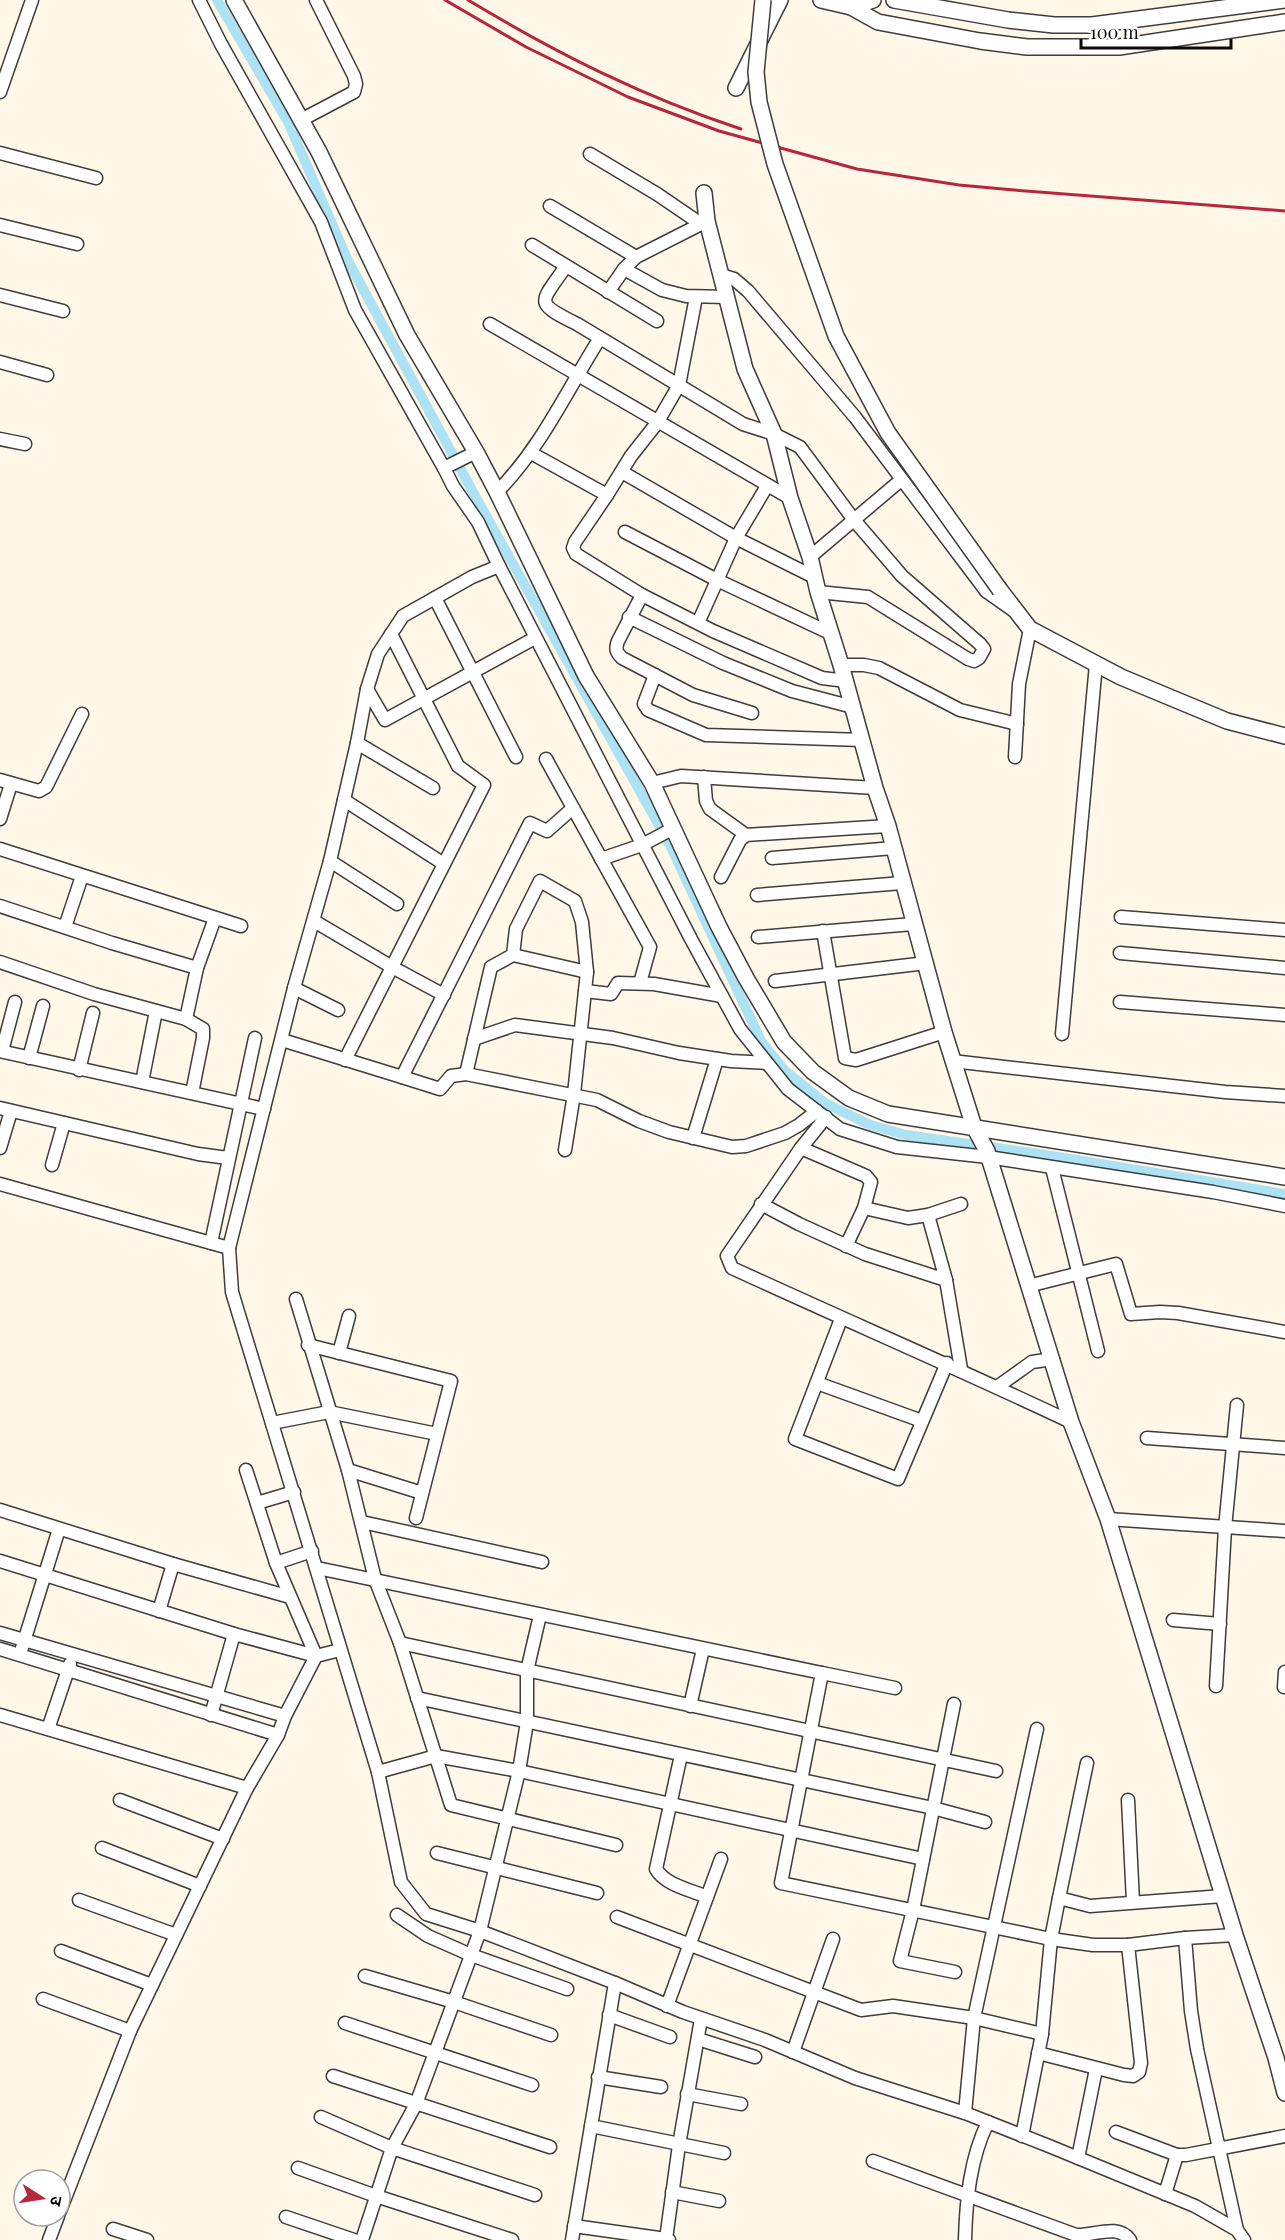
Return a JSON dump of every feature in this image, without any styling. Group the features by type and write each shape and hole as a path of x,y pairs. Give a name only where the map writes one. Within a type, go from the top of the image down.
{"street":[{"path":"1,84 32,0"},
{"path":"199,0 221,44 321,222 354,310 449,466 453,486 478,522 642,845 722,996 740,1029 788,1089 840,1128 897,1147 988,1154 1052,1168 1213,1192 1285,1206"},
{"path":"234,0 319,152 407,335 473,454 504,485 581,667 652,783 666,832 784,1042 813,1072 849,1098 888,1114 977,1131 1285,1177"},
{"path":"301,120 354,92 356,84 316,0"},
{"path":"763,0 756,72 759,102 775,164 836,336 888,433 1030,629 1121,677 1227,722 1285,736"},
{"path":"736,88 780,0"},
{"path":"821,0 845,4 873,0"},
{"path":"894,0 1008,20 1054,25 1092,25 1285,0"},
{"path":"845,4 878,22 980,41 1027,47 1119,47 1285,22"},
{"path":"0,153 96,178"},
{"path":"590,154 704,223"},
{"path":"704,193 704,223 721,275 745,369 774,434 790,498 810,557 818,592 888,826 952,1060 977,1131 988,1154 1028,1286 1043,1361 1071,1422 1108,1519 1235,1935 1281,2057 1285,2093"},
{"path":"550,206 636,257"},
{"path":"608,292 624,269 636,257 704,223"},
{"path":"0,225 77,244"},
{"path":"532,245 657,321"},
{"path":"566,266 545,297 548,309 743,424 774,434 800,447 855,520 913,586 984,649 974,661 968,659 868,597 818,592"},
{"path":"624,269 662,290 696,297 726,297"},
{"path":"721,275 734,279 748,291 855,417 986,591 1016,611"},
{"path":"0,295 63,311"},
{"path":"696,297 679,385 657,423 574,542 573,548 576,554 642,595 698,623 822,678 846,681"},
{"path":"490,324 657,423 790,498"},
{"path":"504,485 531,453 600,338"},
{"path":"0,362 47,375"},
{"path":"0,439 25,444"},
{"path":"531,453 607,495"},
{"path":"449,466 473,454"},
{"path":"622,472 736,538 814,577"},
{"path":"810,557 901,480"},
{"path":"698,623 736,538 767,486"},
{"path":"625,532 717,580 832,634"},
{"path":"72,2180 130,2031 247,1788 278,1735 285,1716 329,1653 317,1568 304,1554 285,1495 272,1423 219,1245 228,1158 282,1040 294,988 330,861 332,843 357,743 367,689 378,654 403,616 472,577 499,566"},
{"path":"642,595 615,647 617,653 705,700 752,712"},
{"path":"435,598 516,757"},
{"path":"629,617 723,663 792,691 853,707"},
{"path":"1015,757 1018,684 1030,629"},
{"path":"345,1060 484,785 458,766 391,634"},
{"path":"367,689 385,720 536,638"},
{"path":"1062,1034 1096,664"},
{"path":"841,665 864,665 879,668 960,710 1017,724"},
{"path":"655,675 644,704 648,710 698,732 715,736 862,740"},
{"path":"0,819 6,782 39,791 46,787 82,714"},
{"path":"357,743 433,788"},
{"path":"546,759 650,947 640,984"},
{"path":"652,783 673,777 704,777 875,788"},
{"path":"704,777 706,801 710,809 746,836"},
{"path":"344,800 444,864"},
{"path":"402,1077 530,823 548,831 573,808"},
{"path":"721,878 740,840 746,836 888,826"},
{"path":"601,859 642,845 666,832"},
{"path":"772,858 894,848"},
{"path":"0,849 241,926"},
{"path":"330,861 396,903"},
{"path":"65,927 82,876"},
{"path":"513,955 516,929 540,882 575,901 582,922 587,972 574,1094 565,1150"},
{"path":"757,895 903,883"},
{"path":"0,906 197,968"},
{"path":"1121,917 1285,930"},
{"path":"186,1019 197,968 215,918"},
{"path":"314,921 392,968 444,995"},
{"path":"758,937 913,924"},
{"path":"823,932 843,1054 849,1060 944,1032"},
{"path":"1120,953 1285,968"},
{"path":"466,1074 491,967 513,955 587,972"},
{"path":"0,962 94,994 186,1019 203,1029 192,1093"},
{"path":"775,981 926,963"},
{"path":"585,991 611,994 618,983 654,984 722,996"},
{"path":"294,988 338,1010"},
{"path":"15,1002 1,1051 253,1107"},
{"path":"1120,1002 1285,1015"},
{"path":"28,1058 43,1006"},
{"path":"142,1082 156,1011"},
{"path":"79,1070 93,1013"},
{"path":"474,1039 515,1025 579,1032 717,1059 768,1063"},
{"path":"219,1245 253,1107 255,1038"},
{"path":"282,1040 440,1089 451,1076 466,1074 574,1094 597,1100 639,1121 693,1138 732,1147 746,1146 785,1132 821,1114"},
{"path":"693,1138 717,1059"},
{"path":"952,1060 1225,1092 1285,1096"},
{"path":"0,1148 6,1109 198,1154 228,1158"},
{"path":"821,1114 801,1148 727,1256 732,1268 961,1369 1071,1422"},
{"path":"52,1165 64,1123"},
{"path":"801,1148 866,1176 871,1182 864,1208 846,1246"},
{"path":"1052,1168 1098,1351"},
{"path":"0,1184 219,1245"},
{"path":"761,1204 865,1254 946,1280"},
{"path":"864,1208 899,1217 928,1215 961,1204"},
{"path":"928,1215 946,1280 961,1369"},
{"path":"1028,1286 1116,1264 1131,1314 1160,1312 1285,1332"},
{"path":"296,1299 308,1345 348,1470 375,1579 400,1643 451,1805 616,1845"},
{"path":"339,1353 349,1316"},
{"path":"841,1318 795,1439 898,1479 947,1363"},
{"path":"308,1345 451,1381 416,1518"},
{"path":"997,1387 1043,1361"},
{"path":"817,1383 922,1421"},
{"path":"1216,1686 1225,1528 1237,1405"},
{"path":"272,1423 329,1412 437,1434"},
{"path":"1147,1438 1285,1448"},
{"path":"246,1470 276,1563 290,1597 329,1653 378,1772 402,1882 426,1914 475,1943 567,1989"},
{"path":"348,1470 422,1493"},
{"path":"257,1503 285,1495"},
{"path":"0,1510 173,1564 290,1597"},
{"path":"1108,1519 1285,1531"},
{"path":"362,1522 542,1562"},
{"path":"19,1655 59,1529"},
{"path":"276,1563 304,1554"},
{"path":"0,1561 234,1634 329,1653"},
{"path":"159,1611 173,1564"},
{"path":"317,1568 895,1688"},
{"path":"362,2240 392,2148 416,2104 475,1943 519,1771 527,1722 527,1671 540,1615"},
{"path":"1173,1620 1220,1624"},
{"path":"0,1633 285,1716"},
{"path":"211,1715 234,1634"},
{"path":"400,1643 996,1771"},
{"path":"690,1706 703,1648"},
{"path":"0,1649 278,1735"},
{"path":"48,1729 73,1654"},
{"path":"1284,1687 1285,1671"},
{"path":"822,1673 781,1883 995,1928 1093,1945 1128,1945 1235,1935"},
{"path":"417,1698 985,1821"},
{"path":"954,1704 913,1910 900,1960 955,1972"},
{"path":"0,1715 247,1788"},
{"path":"965,2113 974,2018 1037,1729"},
{"path":"681,1755 656,1869 660,1876 707,1897"},
{"path":"378,1772 436,1756 519,1771 923,1859"},
{"path":"1022,2136 1042,2034 1051,1939 1087,1763"},
{"path":"120,1800 223,1839"},
{"path":"1128,1800 1133,1902"},
{"path":"102,1848 200,1886"},
{"path":"436,1853 597,1893"},
{"path":"667,2006 722,1858"},
{"path":"1059,1898 1090,1906 1223,1896"},
{"path":"80,1900 176,1935"},
{"path":"397,1915 428,1936 475,1943 667,2006 699,2028 755,2057"},
{"path":"617,1917 861,2010 893,2006 974,2018 1042,2034"},
{"path":"1185,1938 1191,2011 1196,2040 1240,2235"},
{"path":"793,2052 833,1939"},
{"path":"1038,2054 1133,2076 1139,2072 1141,2063 1128,1945"},
{"path":"61,1951 152,1985"},
{"path":"365,1976 454,2002 550,2035"},
{"path":"572,2240 614,1990"},
{"path":"42,2000 130,2031"},
{"path":"609,2014 670,2037"},
{"path":"345,2023 532,2085"},
{"path":"699,2028 765,2040 855,2078 965,2113 985,2128 1022,2136 1195,2206 1240,2235"},
{"path":"574,2226 667,2240 679,2145 699,2028"},
{"path":"1078,2158 1096,2069"},
{"path":"333,2076 550,2147"},
{"path":"598,2077 661,2087"},
{"path":"687,2094 741,2104"},
{"path":"321,2117 392,2148 535,2195"},
{"path":"591,2126 724,2153"},
{"path":"965,2240 967,2193 985,2128"},
{"path":"1116,2132 1177,2155 1221,2150 1285,2136"},
{"path":"1165,2194 1177,2155"},
{"path":"873,2161 967,2193 1076,2235 1087,2236 1117,2230 1124,2233 1130,2240"},
{"path":"298,2168 512,2240"},
{"path":"672,2192 719,2201"},
{"path":"286,2217 354,2240"},
{"path":"113,2229 147,2240"}],"waterway":[{"path":"217,0 288,122 349,263 474,494 670,845 761,1041 785,1071 825,1103 870,1125 906,1135 1285,1194"}],"railway":[{"path":"445,0 526,47 628,97 719,131 857,169 959,185 1285,211"},
{"path":"468,0 568,56 634,88 741,129"}]}
